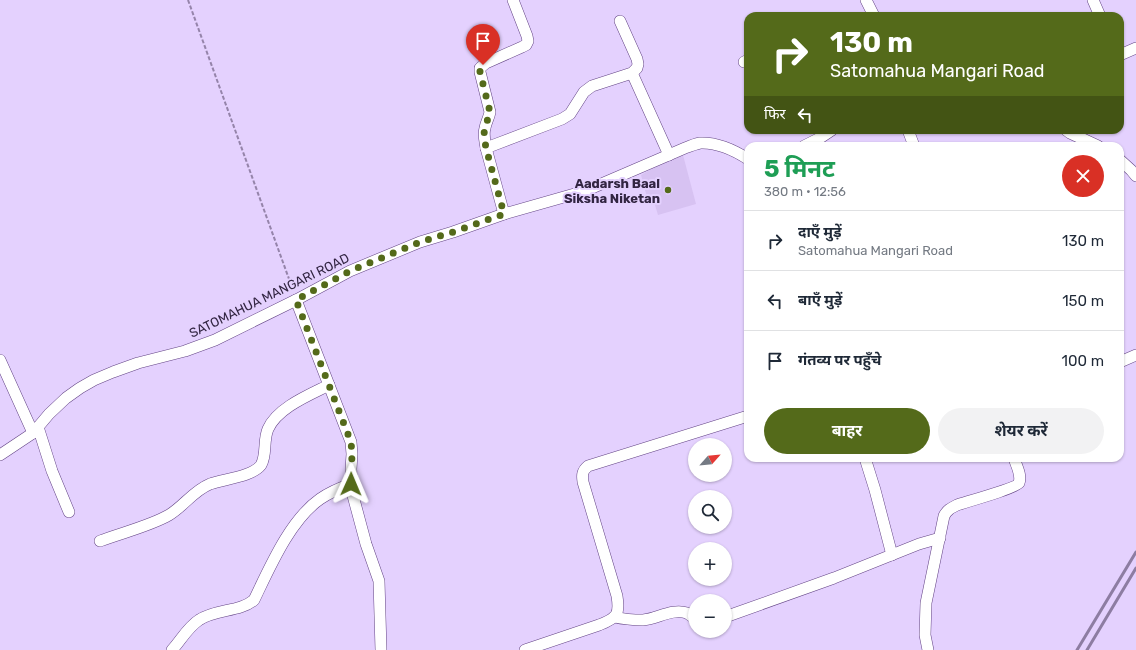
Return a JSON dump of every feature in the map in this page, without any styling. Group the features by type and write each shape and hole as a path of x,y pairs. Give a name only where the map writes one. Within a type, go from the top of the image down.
{"street":[{"path":"504,214 486,148 484,130 489,119 490,112 480,68 486,63 526,45 528,41 513,0"},
{"path":"866,0 872,12"},
{"path":"1093,0 1098,12"},
{"path":"486,148 562,119 570,114 584,92 592,86 632,73 637,68 637,59 620,21"},
{"path":"1124,53 1136,48"},
{"path":"632,73 669,155"},
{"path":"812,142 826,134"},
{"path":"1072,134 1089,142"},
{"name":"SATOMAHUA MANGARI ROAD","path":"0,456 35,430 66,398 94,380 138,363 185,351 215,340 296,300 350,271 412,245 504,214 585,191 700,143 714,144 730,148 744,157"},
{"path":"1124,164 1136,176"},
{"path":"296,300 351,442 351,484 357,514 378,581 381,650"},
{"path":"1124,360 1136,355"},
{"path":"0,360 35,430 69,512"},
{"path":"100,541 167,516 177,510 198,490 209,484 243,476 255,470 261,465 268,429 276,417 284,409 328,385"},
{"path":"525,650 599,625 614,617 618,612 617,596 582,476 584,469 588,466 744,417"},
{"path":"866,462 892,555"},
{"path":"928,650 925,635 926,603 944,516 950,508 1017,485 1019,478 1015,462"},
{"path":"172,650 192,625 199,619 244,605 254,600 283,544 307,510 330,493 351,484"},
{"path":"732,614 834,578 919,544 940,538"},
{"path":"614,617 631,620 644,620 672,613 679,612 688,614"}],"path":[{"path":"188,0 296,300"}],"shaded area":[{"name":"Aadarsh Baal Siksha Niketan","path":"683,155 696,204 658,215 655,205 649,205 641,175 669,159"}],"railway":[{"path":"1077,650 1136,552"},
{"path":"1087,650 1136,568"}],"place":[{"name":"Aadarsh Baal Siksha Niketan","path":"668,190"}],"route":[{"path":"351,484 351,442 296,300 350,271 420,242 504,214 484,137 484,130 489,119 490,112 480,72 480,68 483,65"}]}
